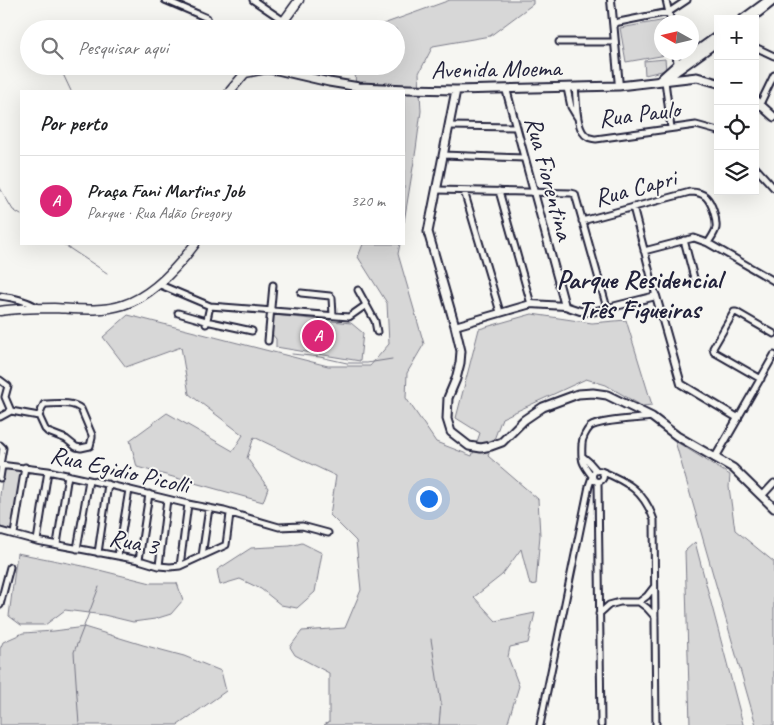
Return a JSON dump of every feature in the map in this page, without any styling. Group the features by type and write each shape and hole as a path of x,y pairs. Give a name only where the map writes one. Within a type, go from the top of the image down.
{"main road":[{"path":"285,20 299,0"},
{"path":"231,90 244,75"},
{"name":"Avenida Moema","path":"302,75 359,87 456,90 619,86 698,77 714,82"},
{"path":"456,90 428,232 455,326 460,352 460,363 456,379 448,398 446,419 451,432 469,446 481,448 502,442 524,420 543,407 578,394 593,393 607,395 652,417 677,436 733,468 774,508"},
{"path":"759,104 774,117"},
{"path":"0,310 39,308 91,310 122,306 162,286 167,276 194,245"}],"street":[{"path":"165,0 208,18 208,20"},
{"path":"253,0 283,20"},
{"path":"611,0 619,86"},
{"path":"666,0 669,15"},
{"path":"614,23 669,12 686,0"},
{"path":"747,15 768,0"},
{"path":"756,15 774,2"},
{"path":"671,128 661,81 714,38"},
{"path":"560,42 615,42"},
{"path":"678,67 714,44"},
{"path":"759,49 774,56"},
{"path":"677,60 678,67"},
{"path":"759,99 774,75"},
{"name":"Rua Paulo","path":"571,87 577,106 577,117 582,132 588,138 596,139 647,133 696,125 714,130"},
{"name":"Rua Fiorentina","path":"506,89 565,306"},
{"path":"449,126 515,127"},
{"path":"444,155 524,158"},
{"path":"759,171 774,188"},
{"path":"437,190 575,194 607,308"},
{"path":"464,191 500,312"},
{"path":"500,191 532,304"},
{"name":"Rua Capri","path":"582,221 690,192 698,193 705,196 712,210 716,226 708,243"},
{"path":"633,207 681,384 738,418"},
{"path":"644,251 694,238 708,243 774,281"},
{"path":"684,240 694,278"},
{"path":"268,342 273,285"},
{"path":"162,286 210,306 349,316 366,305"},
{"path":"358,290 375,321 377,332"},
{"path":"301,293 330,296 332,298 333,315"},
{"path":"0,296 14,298 39,308"},
{"path":"455,326 532,304 565,306 592,312 656,296"},
{"path":"206,323 210,306"},
{"path":"761,379 714,352 713,348 734,312 774,334"},
{"path":"178,313 206,323 252,331"},
{"path":"715,458 774,355"},
{"path":"0,380 8,386 5,397 11,411"},
{"path":"44,404 78,406 92,435 90,445 88,447 76,447 66,439 48,432 45,430 39,416 44,404"},
{"path":"0,418 11,411 39,416"},
{"path":"615,477 594,480 583,465 581,456 582,439 591,427 608,421 652,417"},
{"path":"0,445 3,448 0,478"},
{"path":"581,456 603,474 589,493"},
{"name":"Rua Egidio Picolli","path":"1,465 48,470 209,508 279,527 302,526 328,533"},
{"path":"14,534 25,467"},
{"path":"37,541 48,470"},
{"path":"540,725 589,493 590,480 593,473 598,471 631,485 642,495 650,508 654,520 656,725"},
{"path":"57,544 68,476"},
{"path":"77,548 89,480"},
{"path":"600,480 600,725"},
{"path":"762,496 774,483"},
{"path":"98,553 108,484"},
{"path":"118,556 128,490"},
{"path":"589,493 596,496 599,501"},
{"path":"139,560 149,494"},
{"path":"159,566 167,499"},
{"path":"180,566 188,504"},
{"path":"202,556 209,508"},
{"name":"Rua 3","path":"0,531 37,541 139,560 170,568 180,566 226,545 230,514"},
{"path":"0,601 10,567"},
{"path":"600,614 609,606 620,602 639,602 654,587"},
{"path":"639,602 655,617"}],"shaded area":[{"path":"450,0 533,0 533,4 490,36 433,46 419,73 421,111 405,216 405,90 356,90 355,75 405,75 405,20 394,20"},
{"path":"654,22 654,57 626,62 620,28"},
{"path":"665,60 666,70 645,75 644,61"},
{"path":"363,245 400,245 398,254 424,344 407,373 406,398 436,442 472,456 480,433 456,418 479,329 532,314 592,323 626,320 652,405 642,406 606,385 586,379 502,418 488,456 538,499 540,535 536,584 530,585 521,549 502,575 474,597 496,621 535,613 528,643 510,647 508,657 519,686 507,725 324,725 329,722 329,673 295,655 290,647 302,631 345,628 361,590 356,541 330,515 336,476 254,437 247,458 268,488 263,502 137,467 130,440 167,413 233,451 243,435 189,394 181,347 126,367 103,337 128,315 328,366 370,366 389,344 387,303 358,257"},
{"path":"273,315 351,323 363,333 360,361 276,347 276,339 272,334"},
{"path":"675,441 730,475 729,487 735,530 774,562 774,725 756,725"},
{"path":"4,468 22,469 12,530 0,527 0,495"},
{"path":"695,542 743,725 690,725 685,551"},
{"path":"302,543 322,553 315,592 297,608 281,605 261,589 240,579 220,585 217,570 251,548 290,546"},
{"path":"17,553 83,566 151,583 177,583 183,600 171,614 155,619 133,622 104,615 65,610 45,625 21,625 9,616"},
{"path":"84,627 184,656 221,671 226,691 178,725 0,725 0,649 3,642 23,633"}],"waterway":[{"path":"63,75 71,90"},
{"path":"0,188 13,210 20,214"},
{"path":"65,245 107,273"},
{"path":"292,354 320,357 347,363 367,363 392,359"},
{"path":"79,725 74,652 99,587"},
{"path":"431,639 441,703 439,725"}],"place":[{"name":"Praça Fani Martins Job","path":"318,336"}],"district":[{"name":"Parque Residencial Três Figueiras","path":"639,294"}]}
